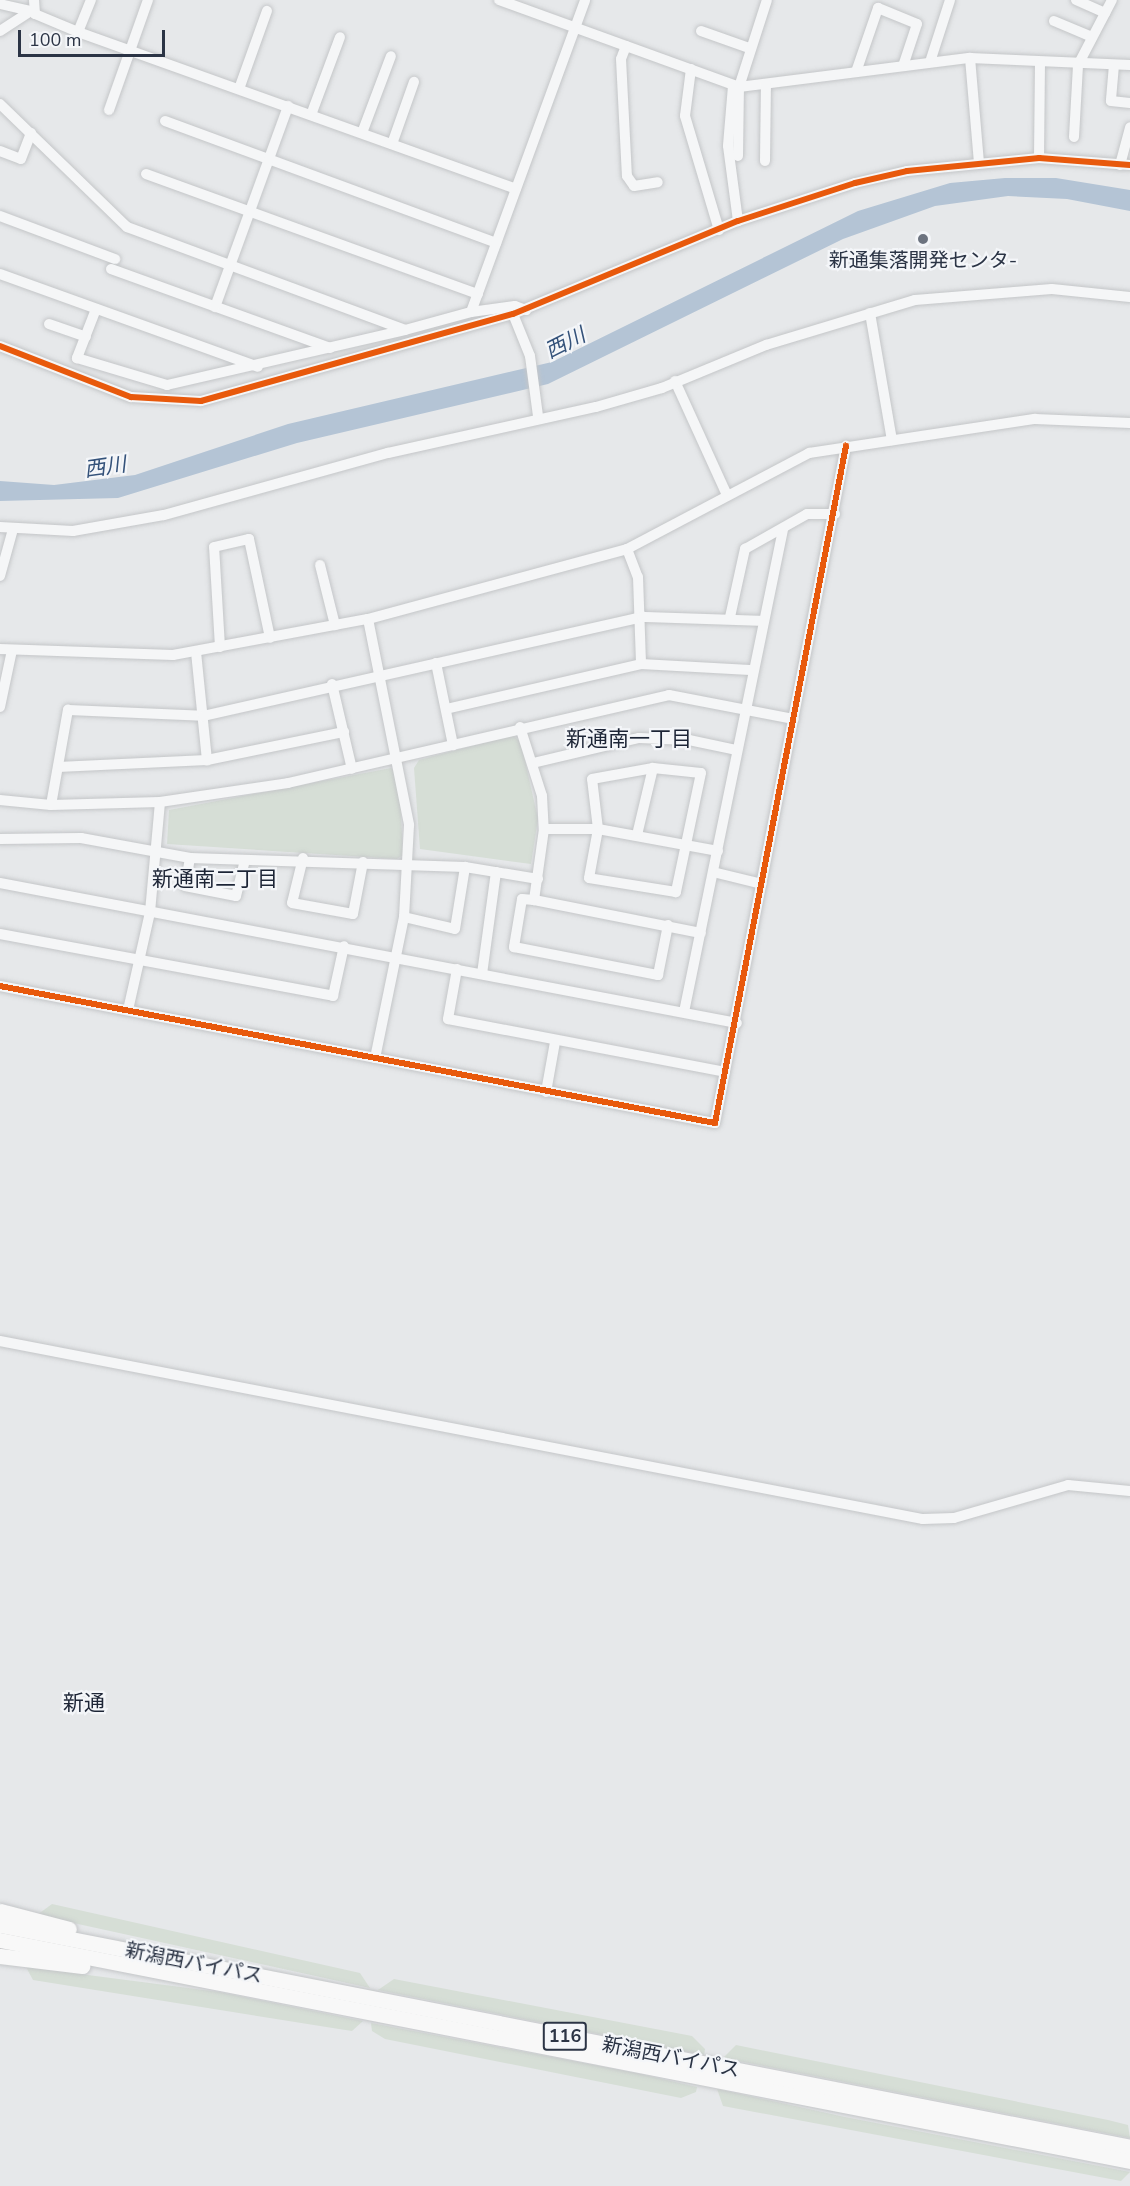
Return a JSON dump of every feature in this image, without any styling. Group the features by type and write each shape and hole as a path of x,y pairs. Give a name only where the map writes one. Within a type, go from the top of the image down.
{"highway":[{"path":"0,1911 190,1970"},
{"name":"新潟西バイパス","path":"0,1925 190,1970 1130,2161"},
{"name":"新潟西バイパス","path":"0,1940 190,1970 1130,2146"},
{"path":"0,1956 190,1970"}],"street":[{"path":"78,32 91,0"},
{"path":"109,111 148,0"},
{"path":"499,0 736,86 970,58 1130,65"},
{"path":"471,312 585,0"},
{"path":"930,62 950,0"},
{"path":"1076,0 1105,13"},
{"path":"1074,137 1078,64 1112,0"},
{"path":"738,221 729,157 736,86 765,1"},
{"path":"0,3 33,5 78,32 516,189"},
{"path":"0,31 33,5"},
{"path":"856,72 878,8 918,24 903,66"},
{"path":"239,89 267,11"},
{"path":"1054,21 1092,37"},
{"path":"700,30 750,48"},
{"path":"311,115 340,37"},
{"path":"626,46 621,58 627,176 634,186 658,182"},
{"path":"362,133 391,56"},
{"path":"970,58 979,162"},
{"path":"1039,158 1040,62"},
{"path":"1114,64 1111,101 1130,103"},
{"path":"691,69 685,116 719,230"},
{"path":"392,144 414,82"},
{"path":"765,160 766,84"},
{"path":"736,86 738,156"},
{"path":"0,104 127,227 405,330"},
{"path":"215,307 288,106"},
{"path":"165,122 496,243"},
{"path":"0,346 131,397 201,401 526,310 738,221 855,183 979,162 1039,158 1125,165 1130,127"},
{"path":"0,151 21,159 31,133"},
{"path":"146,174 478,294"},
{"path":"0,216 215,307 330,348"},
{"path":"0,274 258,368"},
{"path":"0,527 73,531 121,524 538,416 596,407 675,381 766,345 915,300 1008,290 1130,297"},
{"path":"96,309 77,358 167,385 258,368 471,312 515,306 526,310"},
{"path":"870,313 892,440"},
{"path":"513,314 530,356 533,398 538,416"},
{"path":"49,324 86,337"},
{"path":"675,381 726,493"},
{"path":"0,649 196,652 368,619 627,549 784,462 846,446 1035,419 1130,423"},
{"path":"0,986 715,1123 737,1023 835,514 846,446"},
{"path":"730,617 745,549 807,514 835,514"},
{"path":"684,1012 718,851 750,670 783,528"},
{"path":"0,576 13,529"},
{"path":"220,647 214,547 249,539 270,638"},
{"path":"627,549 638,577 643,617 641,664"},
{"path":"320,565 335,625"},
{"path":"51,805 68,710 203,716 332,684 643,617 730,617 761,621"},
{"path":"368,619 407,801 408,865 404,917 375,1058"},
{"path":"0,707 12,650"},
{"path":"196,652 207,760"},
{"path":"436,663 453,745"},
{"path":"446,709 641,664 750,670"},
{"path":"332,684 352,769"},
{"path":"0,800 51,805 160,802 352,769 520,727 669,695 794,719"},
{"path":"520,727 533,763 544,829 534,900"},
{"path":"58,766 207,760 344,732"},
{"path":"533,763 639,738 689,740 737,750"},
{"path":"637,835 653,768"},
{"path":"653,768 701,773 676,892 589,878 598,829 592,779 653,768"},
{"path":"128,1010 150,912 159,851 160,802"},
{"path":"544,829 598,829 637,835 686,847 718,851"},
{"path":"0,839 81,838 190,858 245,860 303,858 465,867 538,879"},
{"path":"190,858 185,886 236,896 245,860"},
{"path":"303,858 292,903 353,914 363,862"},
{"path":"404,917 454,929 465,867"},
{"path":"482,974 496,872"},
{"path":"713,872 762,884"},
{"path":"0,884 344,946 737,1023"},
{"path":"668,925 658,975 514,947 522,899 668,925 700,933"},
{"path":"0,934 333,996 344,946"},
{"path":"457,969 448,1019 555,1042 725,1072"},
{"path":"546,1092 555,1042"},
{"path":"0,1341 923,1519 954,1518 1068,1485 1130,1491"}],"shaded area":[{"path":"513,735 521,743 538,819 531,864 420,849 414,768 419,760"},
{"path":"391,768 399,776 403,855 397,859 167,844 169,810"},
{"path":"52,1904 360,1973 370,1988 37,1915"},
{"path":"26,1967 219,1992 363,2021 352,2031 33,1980"},
{"path":"394,1979 692,2036 705,2049 704,2055 378,1990"},
{"path":"371,2023 636,2073 697,2087 696,2092 681,2098 385,2039 372,2031"},
{"path":"736,2045 1108,2120 1128,2125 1130,2138 723,2058"},
{"path":"717,2089 845,2117 1130,2172 1121,2181 723,2106"}],"water":[{"path":"1005,178 1056,178 1130,190 1130,211 1067,199 1008,196 935,206 843,239 548,384 297,443 118,498 0,501 0,481 54,485 135,475 288,424 552,362 858,211 950,183"}],"cycle path":[{"path":"0,346 131,397 201,401 513,314 738,221 855,183 907,171 1039,158 1130,165"},
{"path":"0,986 715,1123 846,446"}],"place":[{"name":"新通集落開発センタ-","path":"923,239"}],"district":[{"name":"新通南一丁目","path":"629,739"},
{"name":"新通南二丁目","path":"215,879"},
{"name":"新通","path":"84,1703"}],"water label":[{"name":"西川","path":"565,343"},
{"name":"西川","path":"105,467"}]}
